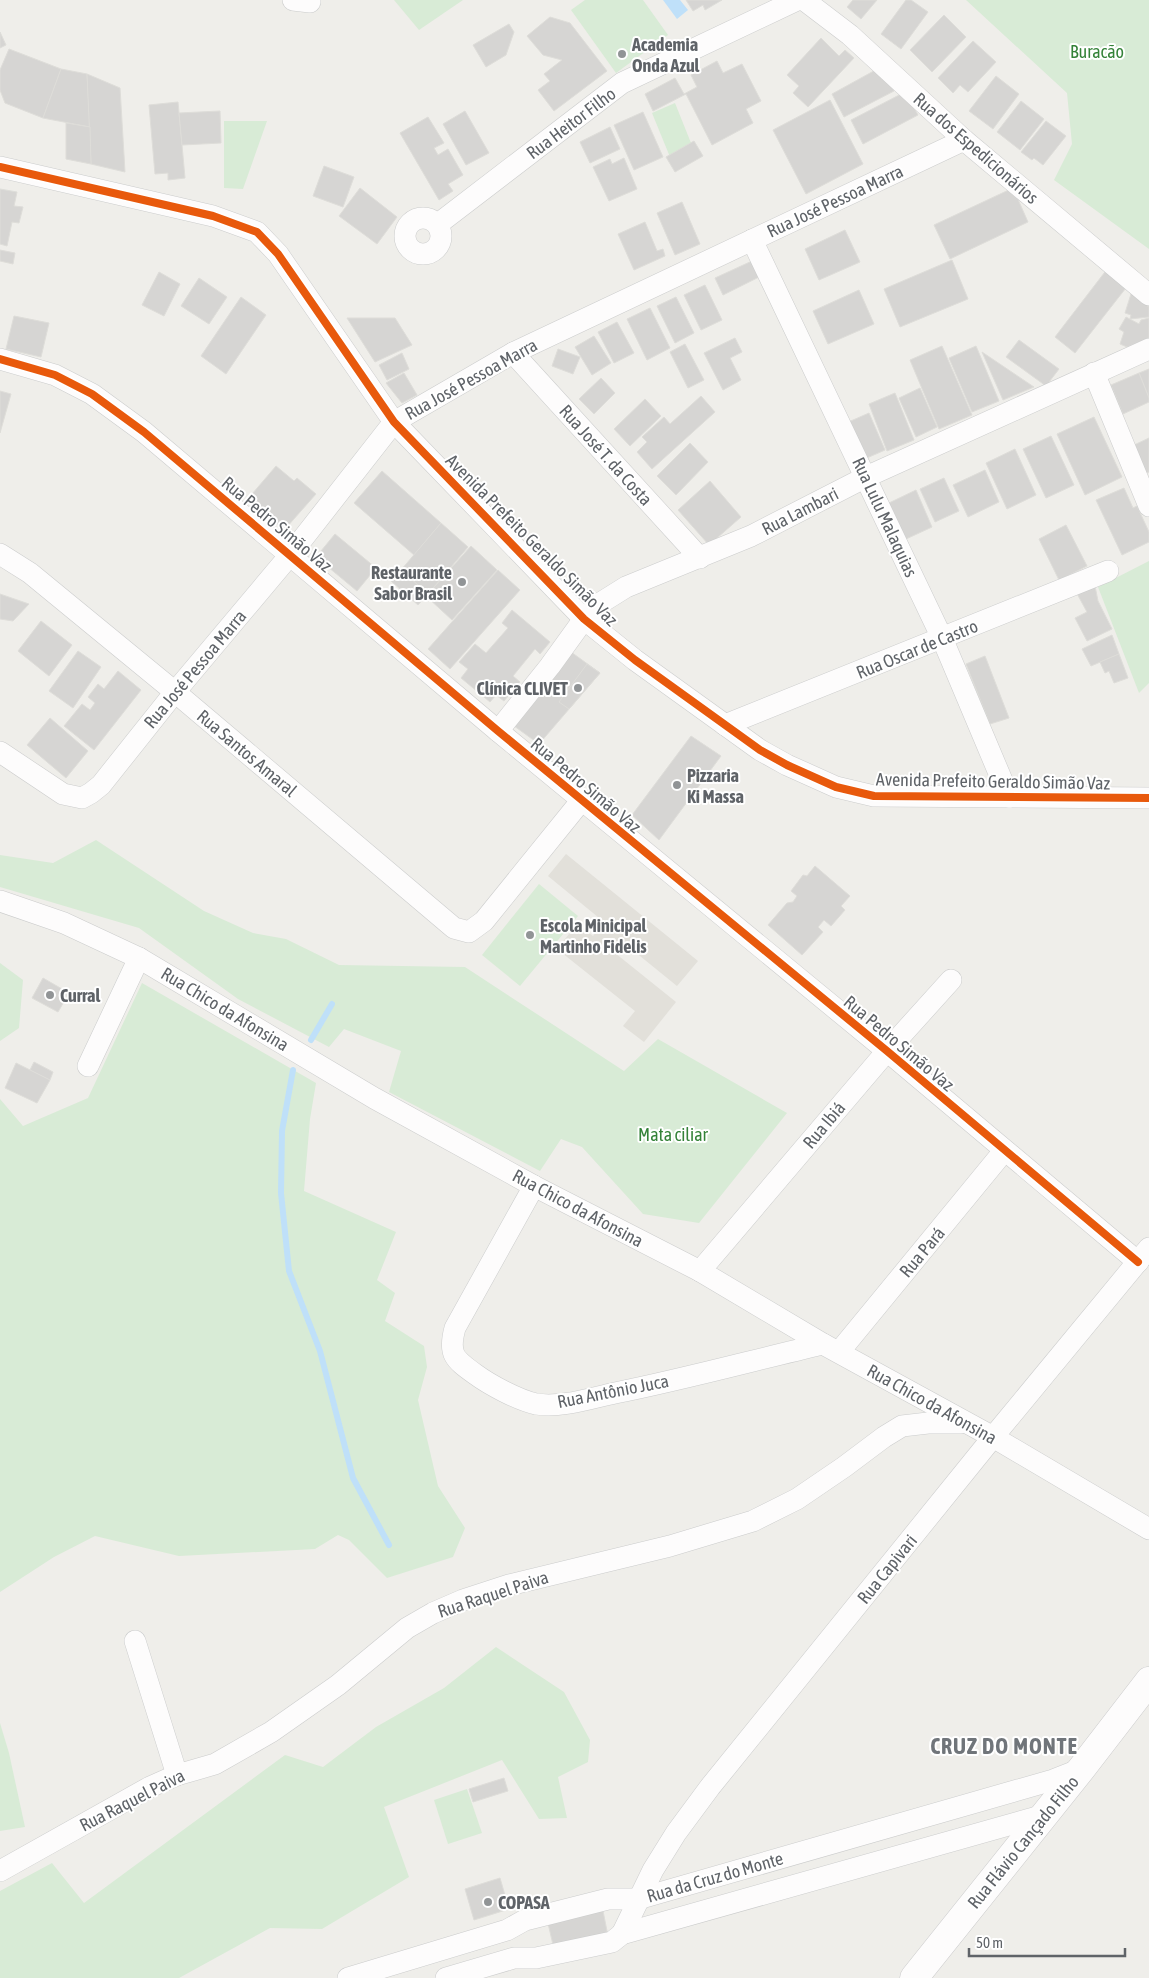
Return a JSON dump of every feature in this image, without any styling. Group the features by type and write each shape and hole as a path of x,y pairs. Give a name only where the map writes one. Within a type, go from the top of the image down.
{"main road":[{"name":"Rua Flávio Cançado Filho","path":"914,1978 1149,1681"}],"street":[{"name":"Rua Heitor Filho","path":"438,224 622,83 797,0"},
{"name":"Rua dos Espedicionários","path":"804,0 850,35 964,140 1149,296"},
{"name":"Rua José Pessoa Marra","path":"0,752 63,794 82,798 91,793 101,785 175,692 290,555 394,422 513,353 964,140"},
{"name":"Avenida Prefeito Geraldo Simão Vaz","path":"0,167 213,216 257,232 278,254 394,422 584,619 635,660 725,725 760,750 787,765 836,787 874,796 1149,798"},
{"name":"Rua Lulu Malaquias","path":"752,240 942,638 1010,797"},
{"name":"Rua Lambari","path":"498,732 584,619 602,602 626,588 752,536 866,477 1149,349"},
{"name":"Rua José T. da Costa","path":"513,353 700,558"},
{"name":"Rua Pedro Simão Vaz","path":"0,359 55,375 92,394 144,432 498,732 887,1051 1004,1151 1143,1255"},
{"path":"1094,374 1149,506"},
{"name":"Rua Santos Amaral","path":"0,554 30,573 175,692 454,928 469,932 484,921 581,801"},
{"name":"Rua Oscar de Castro","path":"725,725 1108,571"},
{"name":"Rua Chico da Afonsina","path":"0,901 64,923 139,958 374,1098 534,1186 700,1271 831,1348 964,1423 993,1437 1149,1529"},
{"path":"88,1066 139,958"},
{"name":"Rua Ibiá","path":"700,1271 887,1051 951,980"},
{"name":"Rua Pará","path":"831,1348 1004,1151"},
{"name":"Rua Antônio Juca","path":"534,1186 455,1328 451,1343 453,1354 461,1364 479,1377 520,1399 537,1404 551,1404 577,1401 831,1348"},
{"name":"Rua Capivari","path":"622,1934 653,1870 676,1833 710,1787 1143,1255"},
{"name":"Rua Raquel Paiva","path":"0,1871 124,1801 177,1775 215,1764 271,1732 338,1685 407,1628 433,1613 463,1600 509,1585 670,1546 753,1521 797,1500 902,1426 928,1423 964,1423"},
{"path":"136,1640 177,1775"},
{"name":"Rua da Cruz do Monte","path":"348,1978 507,1930 525,1920 608,1899 638,1898 1053,1780 1082,1768"},
{"name":"Rua da Cruz do Monte","path":"446,1978 514,1958 536,1958 612,1942 622,1934 1044,1815"}],"shaded area":[{"path":"566,854 698,961 677,986 624,943 615,953 676,1002 644,1042 623,1026 635,1011 557,949 577,924 593,936 604,922 548,876"}],"green space":[{"path":"394,0 463,0 419,30"},
{"name":"Academia Onda Azul","path":"585,0 643,0 668,35 616,73 571,10"},
{"name":"Buracão","path":"966,0 1149,0 1149,249 1054,180 1072,144 1067,93"},
{"path":"675,103 693,148 670,157 652,113"},
{"path":"224,121 267,121 243,189 224,188"},
{"path":"1149,561 1149,683 1139,693 1098,587"},
{"name":"Mata ciliar","path":"96,840 204,911 253,933 286,939 339,965 465,967 624,1071 658,1039 787,1113 699,1223 643,1214 582,1147 561,1139 540,1171 389,1092 401,1051 344,1029 329,1047 238,999 139,928 0,887 0,855 53,863"},
{"name":"Escola Minicipal Martinho Fidelis","path":"539,884 578,916 520,986 482,955"},
{"path":"0,963 23,980 19,1028 0,1041"},
{"path":"142,983 316,1083 310,1119 304,1191 396,1232 377,1280 395,1293 385,1321 424,1346 427,1367 418,1400 438,1486 465,1528 453,1557 387,1578 349,1540 338,1535 315,1549 179,1556 95,1536 54,1557 0,1592 0,1099 23,1126 88,1098"},
{"path":"496,1647 564,1692 590,1740 588,1762 558,1777 567,1818 539,1819 502,1760 384,1807 409,1877 322,1929 270,1928 179,1978 0,1978 0,1891 52,1863 84,1903 285,1755 323,1767 376,1727 444,1688"},
{"path":"0,1723 9,1753 25,1827 0,1831"},
{"path":"467,1789 482,1833 448,1844 434,1800"}],"water":[{"path":"663,0 680,0 688,10 677,19"}],"building":[{"path":"686,0 722,0 705,10 703,5 693,11"},
{"path":"853,0 877,0 861,19 847,7"},
{"path":"906,0 911,0 928,12 901,49 881,34"},
{"path":"944,15 966,37 932,72 910,50"},
{"path":"550,17 570,23 607,71 554,111 538,90 550,81 544,74 562,60 543,55 527,36"},
{"path":"509,24 514,32 506,55 486,67 473,45"},
{"path":"0,32 6,45 0,48"},
{"path":"821,38 839,56 845,50 854,58 808,107 793,93 799,86 787,75"},
{"path":"973,41 996,62 968,92 960,85 953,93 938,78"},
{"path":"9,49 61,69 43,118 5,103 0,90 0,70"},
{"path":"717,61 723,73 742,64 761,101 746,109 753,123 712,145 686,94 653,111 645,94 675,78 684,94 697,87 691,75"},
{"path":"881,67 894,91 844,117 832,94"},
{"path":"61,69 87,74 90,127 43,118"},
{"path":"87,74 120,88 125,172 91,164"},
{"path":"996,76 1019,94 993,129 969,111"},
{"path":"905,92 918,115 863,144 851,120"},
{"path":"830,100 863,164 806,194 773,130"},
{"path":"1021,101 1044,119 1020,150 997,132"},
{"path":"178,102 185,178 168,180 168,173 155,174 149,105"},
{"path":"220,111 221,143 182,145 179,113"},
{"path":"465,111 489,153 466,165 443,124"},
{"path":"643,112 663,157 634,170 614,125"},
{"path":"428,117 444,143 434,148 438,155 448,149 463,175 448,184 453,191 439,200 400,133"},
{"path":"1046,121 1066,136 1043,165 1021,152"},
{"path":"66,123 90,127 91,164 66,159"},
{"path":"610,127 620,149 590,163 580,142"},
{"path":"694,141 703,156 675,172 666,157"},
{"path":"624,158 637,189 609,201 593,167 610,159 612,164"},
{"path":"324,166 354,177 343,207 313,196"},
{"path":"360,188 397,217 377,244 339,216"},
{"path":"1013,188 1028,222 950,259 934,225"},
{"path":"0,189 17,192 14,206 23,207 19,223 12,222 7,246 0,244"},
{"path":"682,202 700,244 675,255 657,213"},
{"path":"645,222 657,251 663,249 665,256 634,270 618,234"},
{"path":"845,230 860,262 819,280 805,249"},
{"path":"0,250 15,253 13,264 0,261"},
{"path":"952,260 968,299 900,327 884,289"},
{"path":"752,261 759,277 723,295 715,278"},
{"path":"1108,268 1129,284 1075,353 1055,337"},
{"path":"159,272 180,284 164,316 142,305"},
{"path":"199,278 227,297 209,324 181,306"},
{"path":"705,285 722,320 701,330 684,295"},
{"path":"859,290 874,324 828,344 813,311"},
{"path":"1131,294 1145,298 1147,306 1149,306 1149,317 1130,319 1131,315 1125,313"},
{"path":"241,297 266,315 226,374 201,356"},
{"path":"676,297 694,333 675,343 657,306"},
{"path":"650,308 670,348 647,360 627,319"},
{"path":"14,316 49,323 41,357 6,349"},
{"path":"1126,317 1139,324 1141,320 1149,318 1149,338 1127,347 1120,344 1124,332 1119,329"},
{"path":"347,318 395,318 412,345 375,362"},
{"path":"617,322 634,353 614,363 598,332"},
{"path":"594,336 611,363 592,375 575,347"},
{"path":"735,338 742,352 730,358 741,380 723,390 704,353"},
{"path":"1019,340 1059,369 1046,386 1006,357"},
{"path":"685,344 704,380 688,388 670,352"},
{"path":"942,346 972,415 939,429 910,360"},
{"path":"976,346 999,401 972,412 949,358"},
{"path":"558,349 580,357 573,374 552,366"},
{"path":"982,352 1034,387 1003,400"},
{"path":"402,353 409,369 387,380 379,365"},
{"path":"1149,369 1149,398 1139,373"},
{"path":"404,373 417,395 402,403 386,383"},
{"path":"1139,373 1149,402 1123,414 1111,385"},
{"path":"601,378 615,393 594,414 579,399"},
{"path":"920,388 937,427 916,437 899,398"},
{"path":"0,391 11,394 0,433"},
{"path":"895,393 914,440 887,451 869,404"},
{"path":"701,396 715,412 652,469 637,452 647,442 642,437 664,417 670,424"},
{"path":"645,399 661,416 630,446 614,429"},
{"path":"869,413 885,450 860,461 844,424"},
{"path":"1094,417 1122,477 1085,495 1057,434"},
{"path":"1051,436 1074,485 1046,498 1023,449"},
{"path":"1149,438 1149,472 1144,474 1132,446"},
{"path":"690,443 708,462 676,495 657,476"},
{"path":"1015,449 1036,495 1007,509 986,463"},
{"path":"276,466 294,481 297,478 316,494 286,528 280,523 275,525 246,501"},
{"path":"985,470 999,502 968,517 953,485"},
{"path":"382,471 441,523 414,555 354,503"},
{"path":"944,478 959,511 935,522 920,489"},
{"path":"710,481 741,517 709,545 678,510"},
{"path":"1124,488 1133,508 1137,506 1149,532 1149,542 1122,555 1096,500"},
{"path":"916,490 932,527 906,539 889,503"},
{"path":"441,523 468,547 428,594 401,570"},
{"path":"1066,525 1087,566 1059,580 1039,539"},
{"path":"335,534 376,568 357,591 316,557"},
{"name":"Restaurante Sabor Brasil","path":"471,546 497,570 452,620 426,596"},
{"path":"401,570 428,594 418,605 391,581"},
{"path":"498,570 520,590 450,669 428,649"},
{"path":"1094,581 1098,601 1112,629 1087,641 1075,618 1087,612 1075,590"},
{"path":"0,594 29,604 13,621 0,619"},
{"path":"512,610 550,642 540,654 535,649 513,676 520,682 504,701 496,695 490,702 461,678 468,669 459,662 475,644 486,653 508,628 502,623"},
{"path":"41,621 72,645 49,676 18,651"},
{"path":"1112,635 1119,654 1091,666 1082,649"},
{"path":"78,651 101,667 73,708 49,691"},
{"path":"571,652 600,673 539,744 510,723"},
{"path":"1119,654 1128,678 1114,683 1109,671 1105,673 1100,662"},
{"path":"985,656 1009,718 990,724 966,664"},
{"name":"Clínica CLIVET","path":"587,664 600,673 569,709 559,702"},
{"path":"118,671 141,690 94,750 64,726 82,704 90,710 95,703 88,697 98,684 104,689"},
{"path":"50,718 88,751 66,778 27,745"},
{"name":"Pizzaria Ki Massa","path":"691,736 721,756 659,840 632,815"},
{"path":"815,866 850,896 841,906 845,910 831,926 824,920 818,927 823,932 802,955 768,925 787,903 793,902 797,896 791,891 803,875 807,876"},
{"name":"Curral","path":"43,978 69,993 58,1012 32,998"},
{"path":"34,1062 53,1072 50,1080 30,1070"},
{"path":"16,1063 50,1080 37,1103 5,1088"},
{"path":"504,1778 508,1791 473,1802 469,1789"},
{"name":"COPASA","path":"500,1878 509,1909 474,1920 465,1889"},
{"path":"602,1906 608,1936 554,1949 547,1919"}],"waterway":[{"path":"311,1040 332,1004"},
{"path":"293,1070 282,1131 281,1193 289,1271 320,1351 353,1478 389,1545"}],"cycle path":[{"path":"0,167 213,216 257,232 278,254 394,422 584,619 635,660 760,750 787,765 836,787 874,796 1149,798"},
{"path":"0,359 55,375 92,394 144,432 498,731 887,1051 1138,1262"}],"place":[{"name":"Academia Onda Azul","path":"622,54"},
{"name":"Restaurante Sabor Brasil","path":"462,582"},
{"name":"Clínica CLIVET","path":"578,688"},
{"name":"Pizzaria Ki Massa","path":"677,785"},
{"name":"Escola Minicipal Martinho Fidelis","path":"530,935"},
{"name":"Curral","path":"50,995"},
{"name":"COPASA","path":"488,1902"}],"district":[{"name":"CRUZ DO MONTE","path":"1004,1746"}]}
